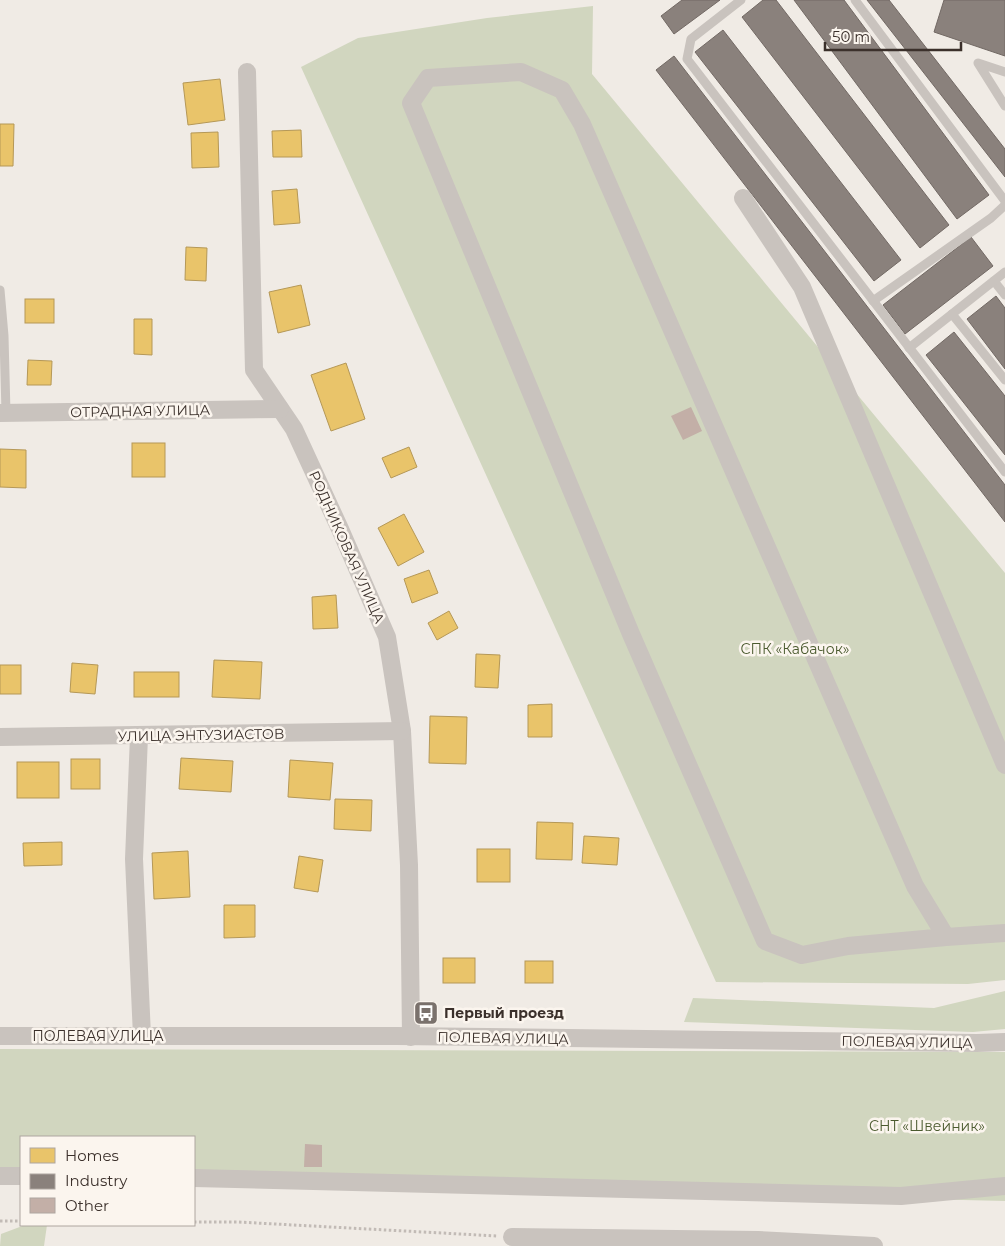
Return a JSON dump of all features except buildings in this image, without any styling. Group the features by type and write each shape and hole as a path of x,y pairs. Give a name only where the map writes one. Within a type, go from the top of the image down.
{"street":[{"name":"РОДНИКОВАЯ УЛИЦА","path":"247,72 254,370 294,429 387,637 402,731 409,865 412,1036"},
{"path":"946,936 915,886 582,124 562,90 521,72 428,78 411,103 631,634 765,941 802,954 848,946 946,936 1005,933"},
{"path":"743,198 802,287 1005,765"},
{"name":"ОТРАДНАЯ УЛИЦА","path":"3,413 280,409"},
{"name":"УЛИЦА ЭНТУЗИАСТОВ","path":"0,737 402,731"},
{"path":"139,736 134,858 142,1036"},
{"name":"ПОЛЕВАЯ УЛИЦА","path":"0,1036 412,1036 948,1043 1005,1042"},
{"path":"0,1176 20,1176"},
{"path":"195,1178 901,1196 1005,1186"},
{"path":"512,1237 758,1240 874,1246"}],"lane":[{"path":"741,0 691,39 687,59 1005,472"},
{"path":"855,0 1005,200"},
{"path":"1005,72 978,63 1005,106"},
{"path":"873,301 991,218 1005,205"},
{"path":"909,348 1005,272"},
{"path":"994,281 1005,295"},
{"path":"0,290 4,336 3,413"},
{"path":"952,314 1005,380"}],"path":[{"path":"0,1221 20,1221"},
{"path":"195,1222 238,1222 512,1237"}],"green space":[{"name":"СПК «Кабачок»","path":"593,6 592,74 1005,573 1005,980 968,984 716,982 301,67 358,38 487,18"},
{"path":"1005,991 1005,1029 973,1032 684,1022 693,998 934,1008"},
{"name":"СНТ «Швейник»","path":"0,1049 1005,1052 1005,1201 195,1182 195,1136 20,1136 20,1178 0,1178"},
{"path":"22,1226 47,1226 44,1246 0,1246 1,1234"}],"place":[{"name":"Первый проезд","path":"426,1013"}]}
